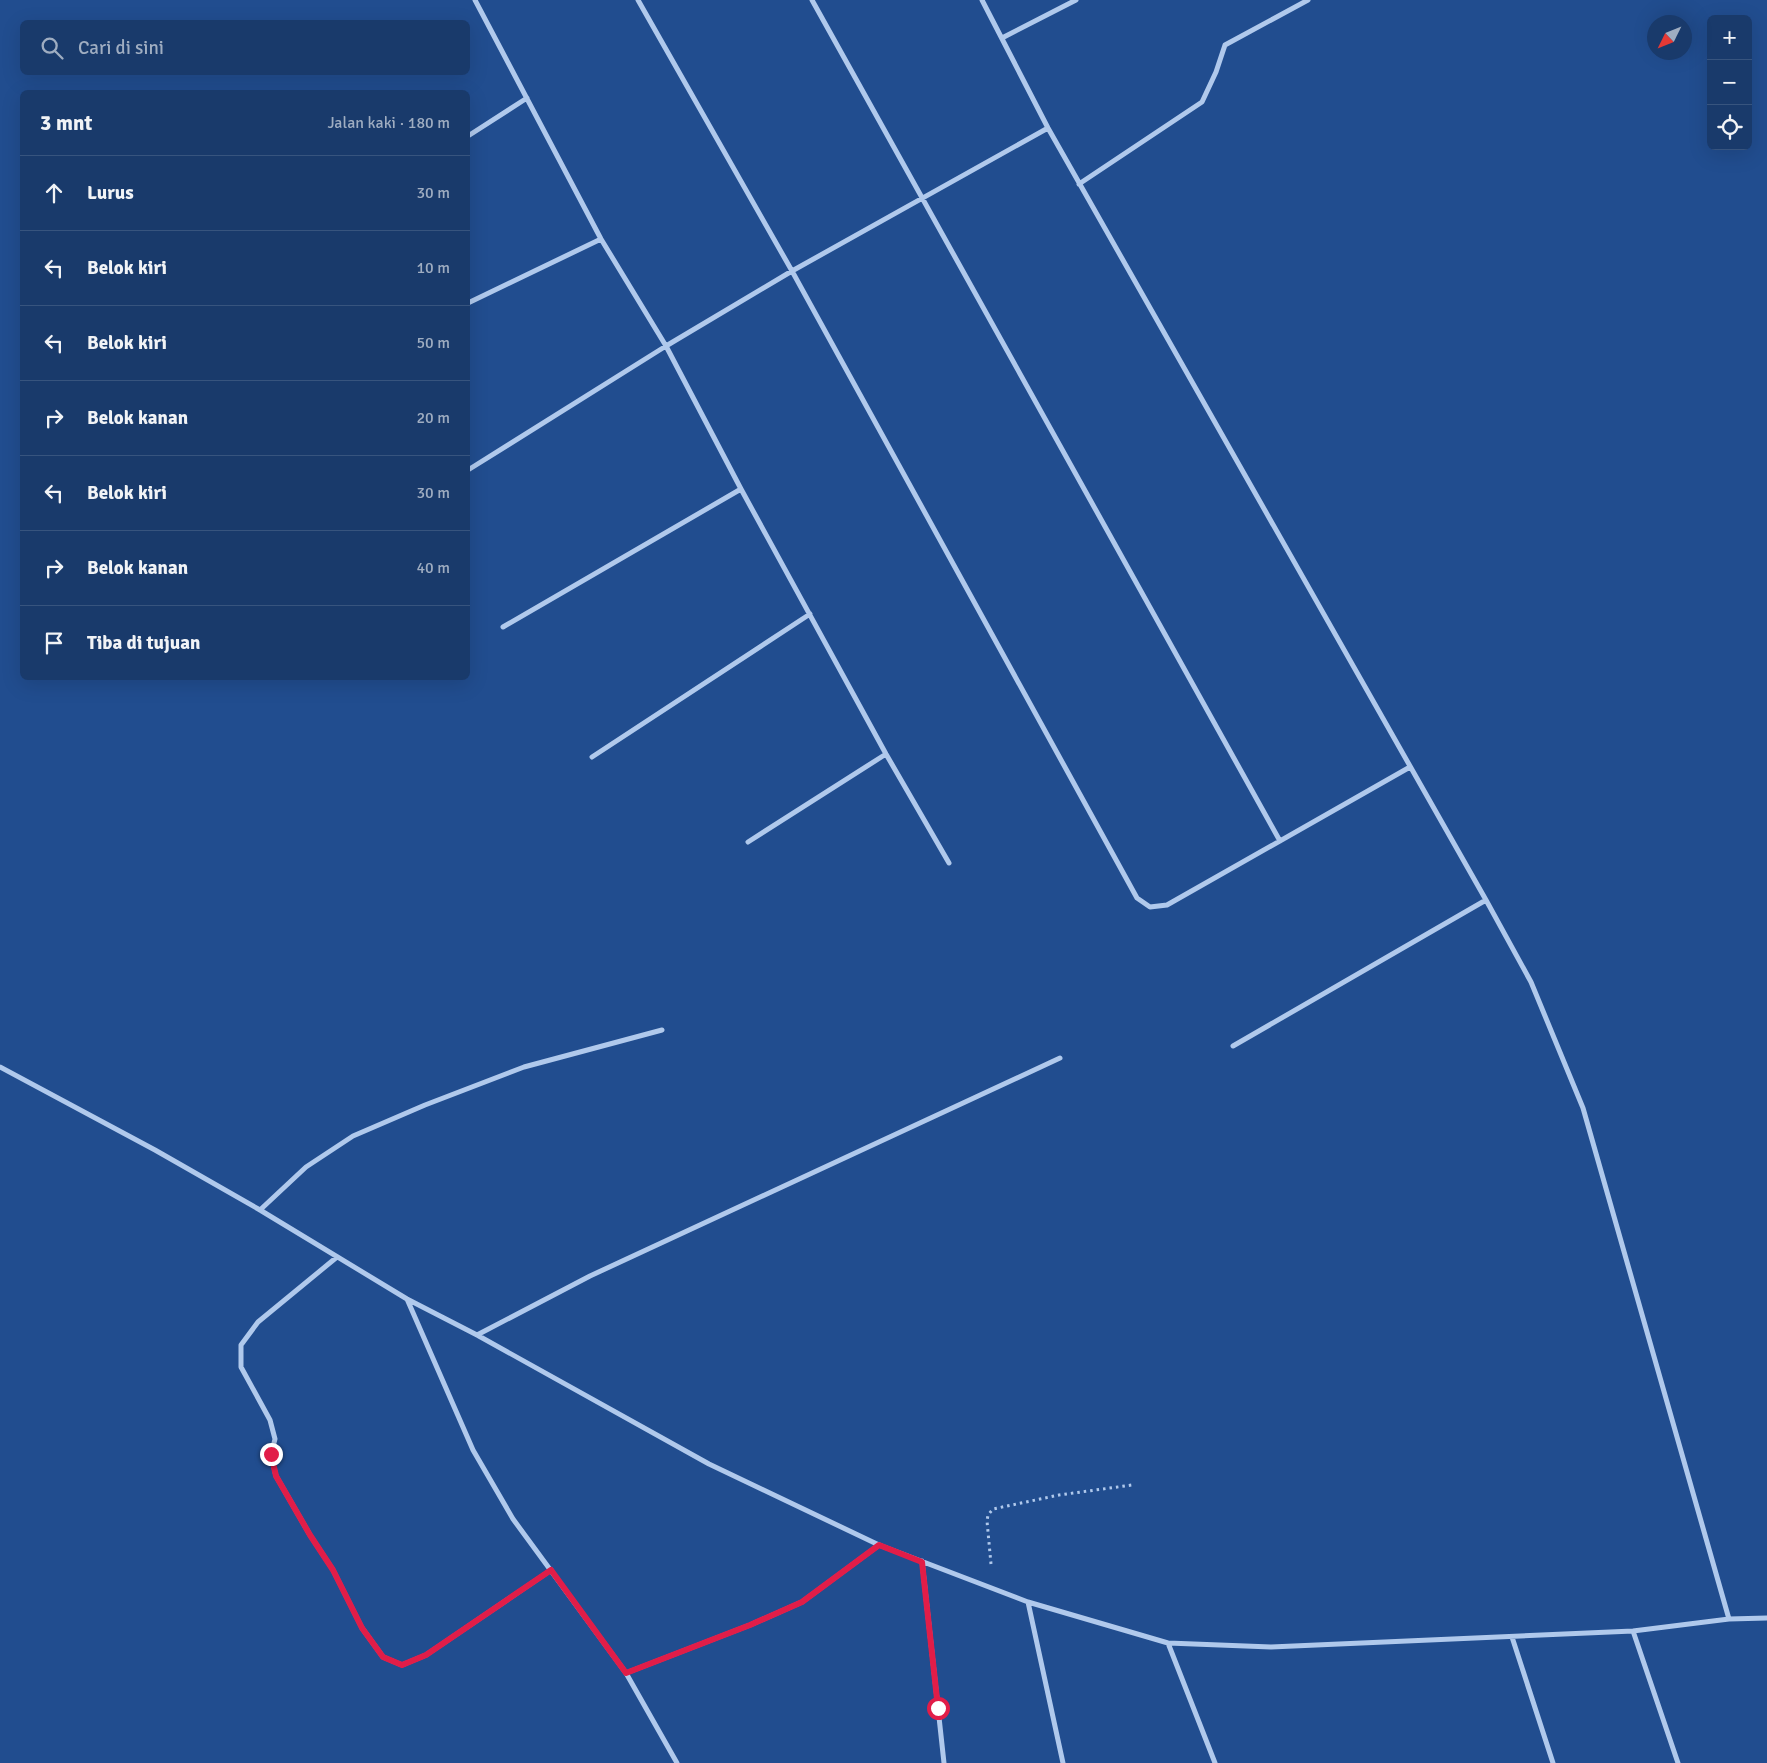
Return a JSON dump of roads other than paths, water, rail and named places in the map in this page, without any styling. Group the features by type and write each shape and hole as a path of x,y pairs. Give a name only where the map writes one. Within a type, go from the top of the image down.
{"street":[{"path":"475,0 601,239 666,346 741,489 886,754 949,863"},
{"path":"638,0 792,271 1137,898 1150,907 1167,905 1410,767"},
{"path":"812,0 1280,841"},
{"path":"982,0 1079,184 1531,982 1583,1108 1729,1619"},
{"path":"1002,38 1076,0"},
{"path":"1079,184 1202,102 1216,72 1225,45 1308,0"},
{"path":"470,135 527,98"},
{"path":"470,469 666,346 792,271 1048,128"},
{"path":"470,302 601,239"},
{"path":"503,627 741,489"},
{"path":"592,756 810,614"},
{"path":"748,842 886,754"},
{"path":"1233,1046 1486,900"},
{"path":"260,1210 306,1168 353,1136 425,1105 524,1067 662,1030"},
{"path":"477,1336 590,1276 1060,1058"},
{"path":"0,1067 155,1150 260,1210 407,1299 709,1464 879,1545 1028,1602 1168,1643 1271,1647 1371,1641 1633,1631 1729,1619 1767,1618"},
{"path":"337,1257 258,1322 241,1345 241,1367 270,1420 275,1439 271,1454 276,1476 310,1535 333,1570 362,1628 383,1657 402,1665 426,1655 551,1570"},
{"path":"407,1299 473,1450 513,1520 626,1673 677,1763"},
{"path":"626,1673 750,1625 802,1602 879,1545"},
{"path":"922,1562 944,1763"},
{"path":"1028,1602 1063,1763"},
{"path":"1633,1631 1678,1763"},
{"path":"1512,1637 1553,1763"},
{"path":"1168,1643 1215,1763"}]}
